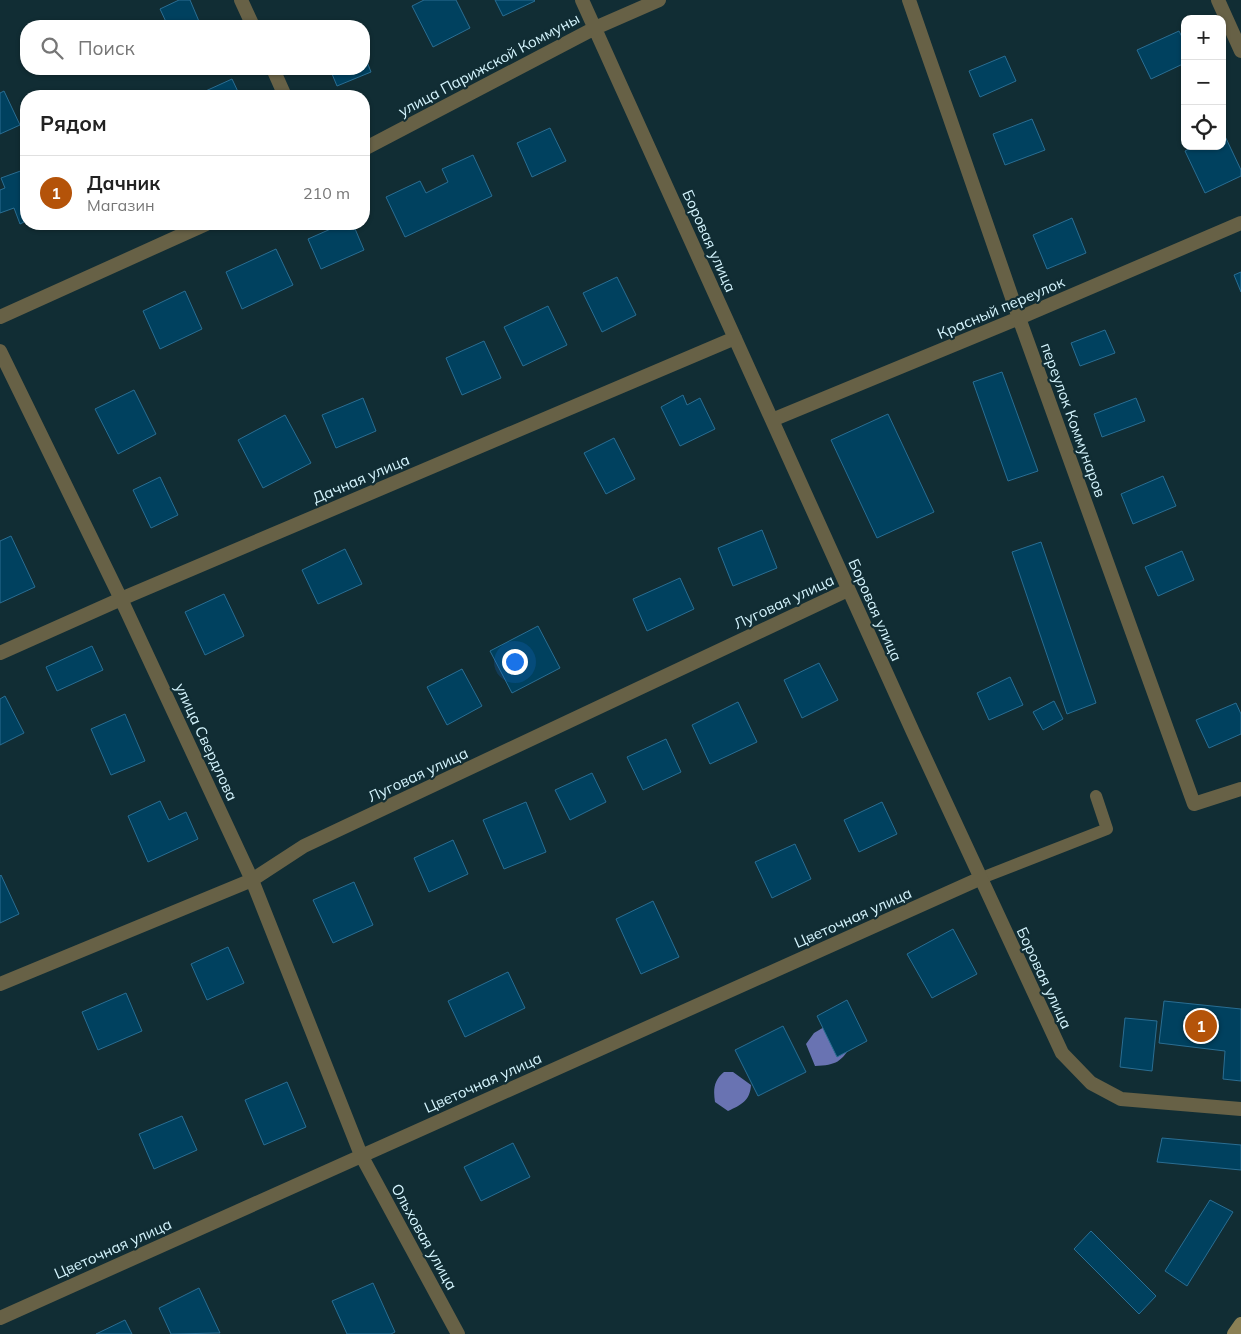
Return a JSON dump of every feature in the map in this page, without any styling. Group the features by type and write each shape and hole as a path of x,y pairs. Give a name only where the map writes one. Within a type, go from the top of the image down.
{"main road":[{"path":"1234,1334 1241,1324"}],"street":[{"path":"241,0 250,20"},
{"name":"Боровая улица","path":"582,0 848,590 1062,1053 1091,1083 1120,1099 1241,1109"},
{"name":"улица Парижской Коммуны","path":"370,147 595,28 659,0"},
{"name":"переулок Коммунаров","path":"909,0 1019,318 1194,804 1241,789"},
{"path":"1218,0 1241,51"},
{"path":"276,75 282,90"},
{"name":"Красный переулок","path":"772,420 1019,318 1241,223"},
{"path":"0,317 193,230"},
{"name":"Дачная улица","path":"0,653 121,599 735,338"},
{"name":"улица Свердлова","path":"0,351 121,599 252,880 361,1155"},
{"name":"Луговая улица","path":"0,984 252,880 304,846 848,590"},
{"name":"Цветочная улица","path":"0,1318 980,879"},
{"name":"Ольховая улица","path":"361,1155 458,1334"}],"lane":[{"path":"980,879 1107,829 1096,796"}],"water":[{"path":"831,1023 852,1044 845,1055 838,1061 829,1065 815,1066 806,1044 814,1033"},
{"path":"724,1072 733,1072 751,1085 747,1099 728,1111 715,1102 714,1097 716,1082"}],"building":[{"path":"179,0 190,0 198,20 165,20 160,9"},
{"path":"424,0 456,0 470,28 433,47 412,6"},
{"path":"495,0 534,0 535,1 503,16"},
{"path":"1179,31 1181,35 1181,65 1151,79 1137,50"},
{"path":"1005,56 1016,81 980,97 969,71"},
{"path":"332,75 364,75 337,86"},
{"path":"232,79 237,90 208,90"},
{"path":"4,91 20,125 0,134 0,93"},
{"path":"1032,119 1045,150 1005,165 993,134"},
{"path":"550,128 566,161 532,177 517,143"},
{"path":"1226,138 1241,170 1241,176 1205,193 1185,151 1226,150"},
{"path":"473,155 492,196 405,237 386,197 420,181 426,193 448,182 442,169"},
{"path":"20,171 20,224 14,208 0,213 0,190 5,188 1,178"},
{"path":"1072,218 1086,253 1047,269 1033,235"},
{"path":"328,230 356,230 364,250 321,269 308,239"},
{"path":"276,249 293,285 242,309 226,272"},
{"path":"1241,272 1241,292 1234,275"},
{"path":"617,277 636,315 602,332 583,293"},
{"path":"185,291 202,329 160,349 143,311"},
{"path":"548,306 567,345 523,366 504,327"},
{"path":"1105,330 1115,353 1080,366 1071,343"},
{"path":"484,341 501,378 462,395 446,358"},
{"path":"1002,372 1038,471 1008,481 973,382"},
{"path":"134,390 156,434 118,454 95,409"},
{"path":"683,395 687,405 700,398 715,429 680,446 661,407"},
{"path":"363,398 376,431 336,448 322,415"},
{"path":"1136,398 1145,421 1102,437 1094,414"},
{"path":"888,414 934,512 877,538 831,440"},
{"path":"285,415 311,463 263,488 238,440"},
{"path":"614,438 635,479 606,494 584,453"},
{"path":"1163,476 1176,506 1133,524 1121,494"},
{"path":"160,477 178,515 151,528 133,490"},
{"path":"762,530 777,568 733,586 718,548"},
{"path":"11,536 35,587 0,603 0,541"},
{"path":"1041,542 1096,703 1067,714 1012,552"},
{"path":"345,549 362,584 318,604 302,570"},
{"path":"1182,551 1194,580 1158,596 1145,567"},
{"path":"680,578 694,609 647,631 633,599"},
{"path":"224,594 244,636 205,655 185,612"},
{"path":"538,626 560,668 512,693 490,651"},
{"path":"92,646 103,670 57,691 46,667"},
{"path":"819,663 838,700 802,718 784,680"},
{"path":"462,669 482,706 447,725 427,687"},
{"path":"1010,677 1023,705 989,720 977,693"},
{"path":"5,696 24,733 0,745 0,699"},
{"path":"1054,701 1063,719 1043,730 1033,712"},
{"path":"738,702 757,742 710,764 692,725"},
{"path":"1236,703 1241,714 1241,734 1209,748 1196,720"},
{"path":"125,714 145,761 111,775 91,729"},
{"path":"666,739 681,772 643,790 627,757"},
{"path":"592,773 606,802 570,820 555,790"},
{"path":"160,801 169,820 186,812 198,839 148,862 128,816"},
{"path":"526,802 546,852 504,869 483,820"},
{"path":"882,802 897,834 859,852 844,820"},
{"path":"453,840 468,874 429,892 414,858"},
{"path":"795,844 811,879 772,898 755,862"},
{"path":"0,876 19,914 0,923"},
{"path":"354,882 373,925 333,943 313,900"},
{"path":"653,901 679,957 641,974 616,919"},
{"path":"953,929 977,974 932,998 907,954"},
{"path":"228,947 244,983 207,1000 191,964"},
{"path":"508,972 525,1008 465,1037 448,1001"},
{"path":"126,993 142,1031 98,1050 82,1012"},
{"path":"847,1000 867,1041 837,1057 817,1016"},
{"path":"1164,1001 1241,1009 1241,1081 1223,1079 1225,1051 1159,1043"},
{"path":"1125,1018 1157,1021 1152,1071 1120,1067"},
{"path":"783,1026 806,1072 758,1096 735,1050"},
{"path":"287,1082 306,1127 264,1145 245,1100"},
{"path":"182,1116 197,1150 154,1169 139,1134"},
{"path":"1162,1138 1241,1145 1241,1170 1157,1162"},
{"path":"513,1143 530,1177 481,1201 464,1167"},
{"path":"1210,1200 1233,1212 1187,1286 1165,1271"},
{"path":"1091,1231 1156,1296 1139,1314 1074,1249"},
{"path":"373,1283 395,1332 391,1334 347,1334 332,1301"},
{"path":"199,1288 220,1333 171,1334 159,1308"},
{"path":"125,1320 132,1334 96,1334"}],"place":[{"name":"Дачник","path":"1201,1026"}]}
